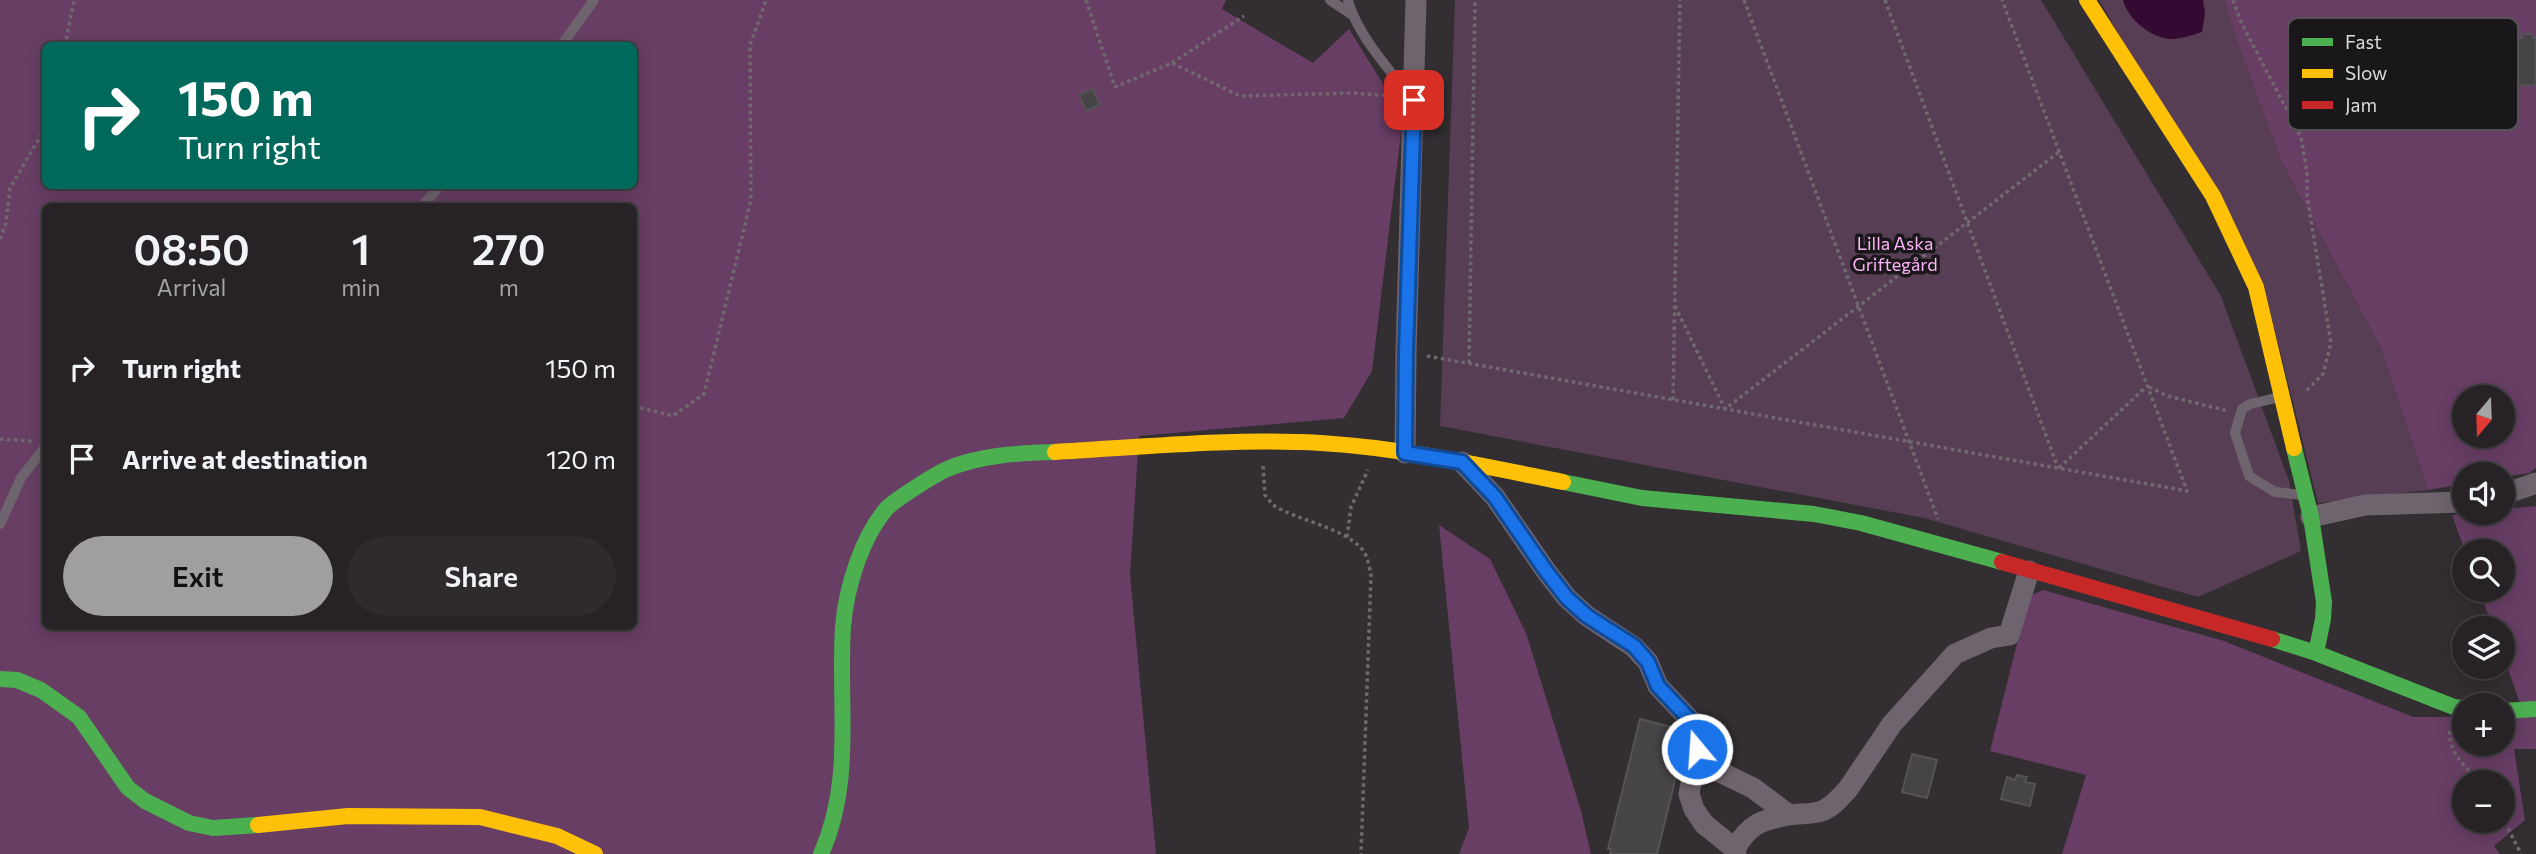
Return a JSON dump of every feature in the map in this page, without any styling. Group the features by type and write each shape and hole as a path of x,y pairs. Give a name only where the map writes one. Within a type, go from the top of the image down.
{"street":[{"path":"1405,453 1416,0"},
{"path":"2087,0 2213,196 2256,287 2311,517 2320,585 2324,595 2324,616 2316,653"},
{"path":"821,854 831,832 840,793 844,754 843,629 847,593 872,532 888,507 944,470 979,459 1027,453 1263,441 1378,448 1642,498 1814,514 1861,523 2233,626 2316,653 2452,705"},
{"path":"1462,462 1495,497 1567,598 1587,616 1634,646 1648,662 1658,686 1693,723 1697,749 1689,794 1694,809 1704,824 1736,852 1745,831 1758,824 1789,815 1824,810 1837,801 1896,718 1955,654 1991,638 2009,635 2029,571"},
{"path":"2515,490 2536,483"},
{"path":"2311,517 2365,505 2452,502"},
{"path":"0,679 17,680 62,703 79,717 128,788 145,802 189,823 213,828 348,816 480,817 557,836 596,854"},
{"path":"2515,710 2536,709"},
{"path":"1695,760 1753,788 1789,815"}],"lane":[{"path":"564,42 594,0"},
{"path":"1330,0 1351,14 1414,105"},
{"path":"1348,0 1351,14"},
{"path":"425,203 437,189"},
{"path":"2283,397 2250,404 2242,409 2235,433 2249,476 2275,492 2306,496"},
{"path":"0,524 21,478 41,444"}],"path":[{"path":"66,42 74,0"},
{"path":"637,407 673,415 705,394 751,200 750,45 766,0"},
{"path":"1086,0 1115,86 1172,63 1244,16"},
{"path":"1469,363 1475,0"},
{"path":"1673,400 1680,0"},
{"path":"1744,0 1949,547"},
{"path":"1885,0 2058,468"},
{"path":"1406,353 2187,491 2002,0"},
{"path":"2233,0 2241,22 2288,112"},
{"path":"1172,63 1240,96 1353,93 1397,96 1414,105"},
{"path":"2283,397 2303,393 2314,386 2323,374 2331,344 2307,196 2307,172 2297,130"},
{"path":"0,239 6,223 10,188 42,135"},
{"path":"1725,409 2059,152"},
{"path":"1675,306 1725,409"},
{"path":"2058,468 2147,386"},
{"path":"2147,386 2168,396 2211,408 2229,411 2242,409"},
{"path":"0,439 41,444"},
{"path":"1263,441 1265,495 1273,505 1347,537 1363,551 1371,575 1361,854"},
{"path":"1347,537 1351,507 1378,448"},
{"path":"2458,756 2469,770"},
{"path":"2510,833 2521,854"}],"green space":[{"name":"Lilla Aska Griftegård","path":"1455,0 2041,0 2221,296 2289,481 2301,551 2198,597 1924,518 1440,426"},
{"path":"2099,0 2224,0 2281,161 2382,350 2428,490 2318,503 2263,282"}],"shaded area":[{"path":"0,0 1226,0 1222,9 1313,63 1349,29 1403,116 1372,371 1344,418 1139,436 1130,575 1156,854 0,854"},
{"path":"2123,0 2203,0 2205,13 2202,32 2174,39 2158,36 2142,27 2130,15"},
{"path":"2224,0 2536,0 2536,468 2529,473 2515,475 2515,462 2452,462 2452,486 2428,490 2382,350 2281,161"},
{"path":"2536,506 2536,749 2515,749 2515,717 2525,717 2512,679 2515,679 2515,616 2489,616 2483,602 2515,602 2515,539 2461,539 2456,525 2515,525 2515,508"},
{"path":"1439,525 1490,559 1526,633 1581,811 1591,854 1459,854 1469,828"},
{"path":"2043,590 2224,641 2413,717 2452,717 2452,756 2515,755 2525,820 2515,828 2515,770 2452,770 2452,833 2510,833 2494,846 2500,854 2062,854 2086,775 1990,751 2029,596"}],"building":[{"path":"2522,34 2533,34 2533,38 2536,38 2536,85 2518,86 2518,38 2522,38"},
{"path":"1093,89 1100,105 1086,111 1079,95"},
{"path":"1640,719 1687,731 1657,854 1610,854 1611,849 1608,849"},
{"path":"1912,754 1937,760 1927,798 1902,792"},
{"path":"2017,775 2027,777 2025,782 2035,784 2030,806 2001,799 2007,777 2015,780"}],"traffic: fast":[{"path":"2294,448 2311,517 2324,602 2316,653"},
{"path":"821,854 838,799 841,771 845,612 856,564 878,520 891,504 945,470 958,465 1013,454 1055,452"},
{"path":"1563,482 1642,498 1814,514 1861,523 2002,562"},
{"path":"2272,639 2316,653 2452,706"},
{"path":"0,679 17,680 41,690 79,717 128,788 145,801 189,823 213,828 258,825"},
{"path":"2515,710 2536,709"}],"traffic: slow":[{"path":"2087,0 2213,196 2256,287 2294,448"},
{"path":"1055,452 1221,442 1321,443 1413,453 1563,482"},
{"path":"258,825 348,816 480,817 557,836 595,854"}],"traffic: jam":[{"path":"2002,562 2272,639"}],"route":[{"path":"1414,100 1405,453 1462,462 1495,497 1567,598 1587,616 1634,646 1648,662 1658,686 1693,723 1697,749"}]}
